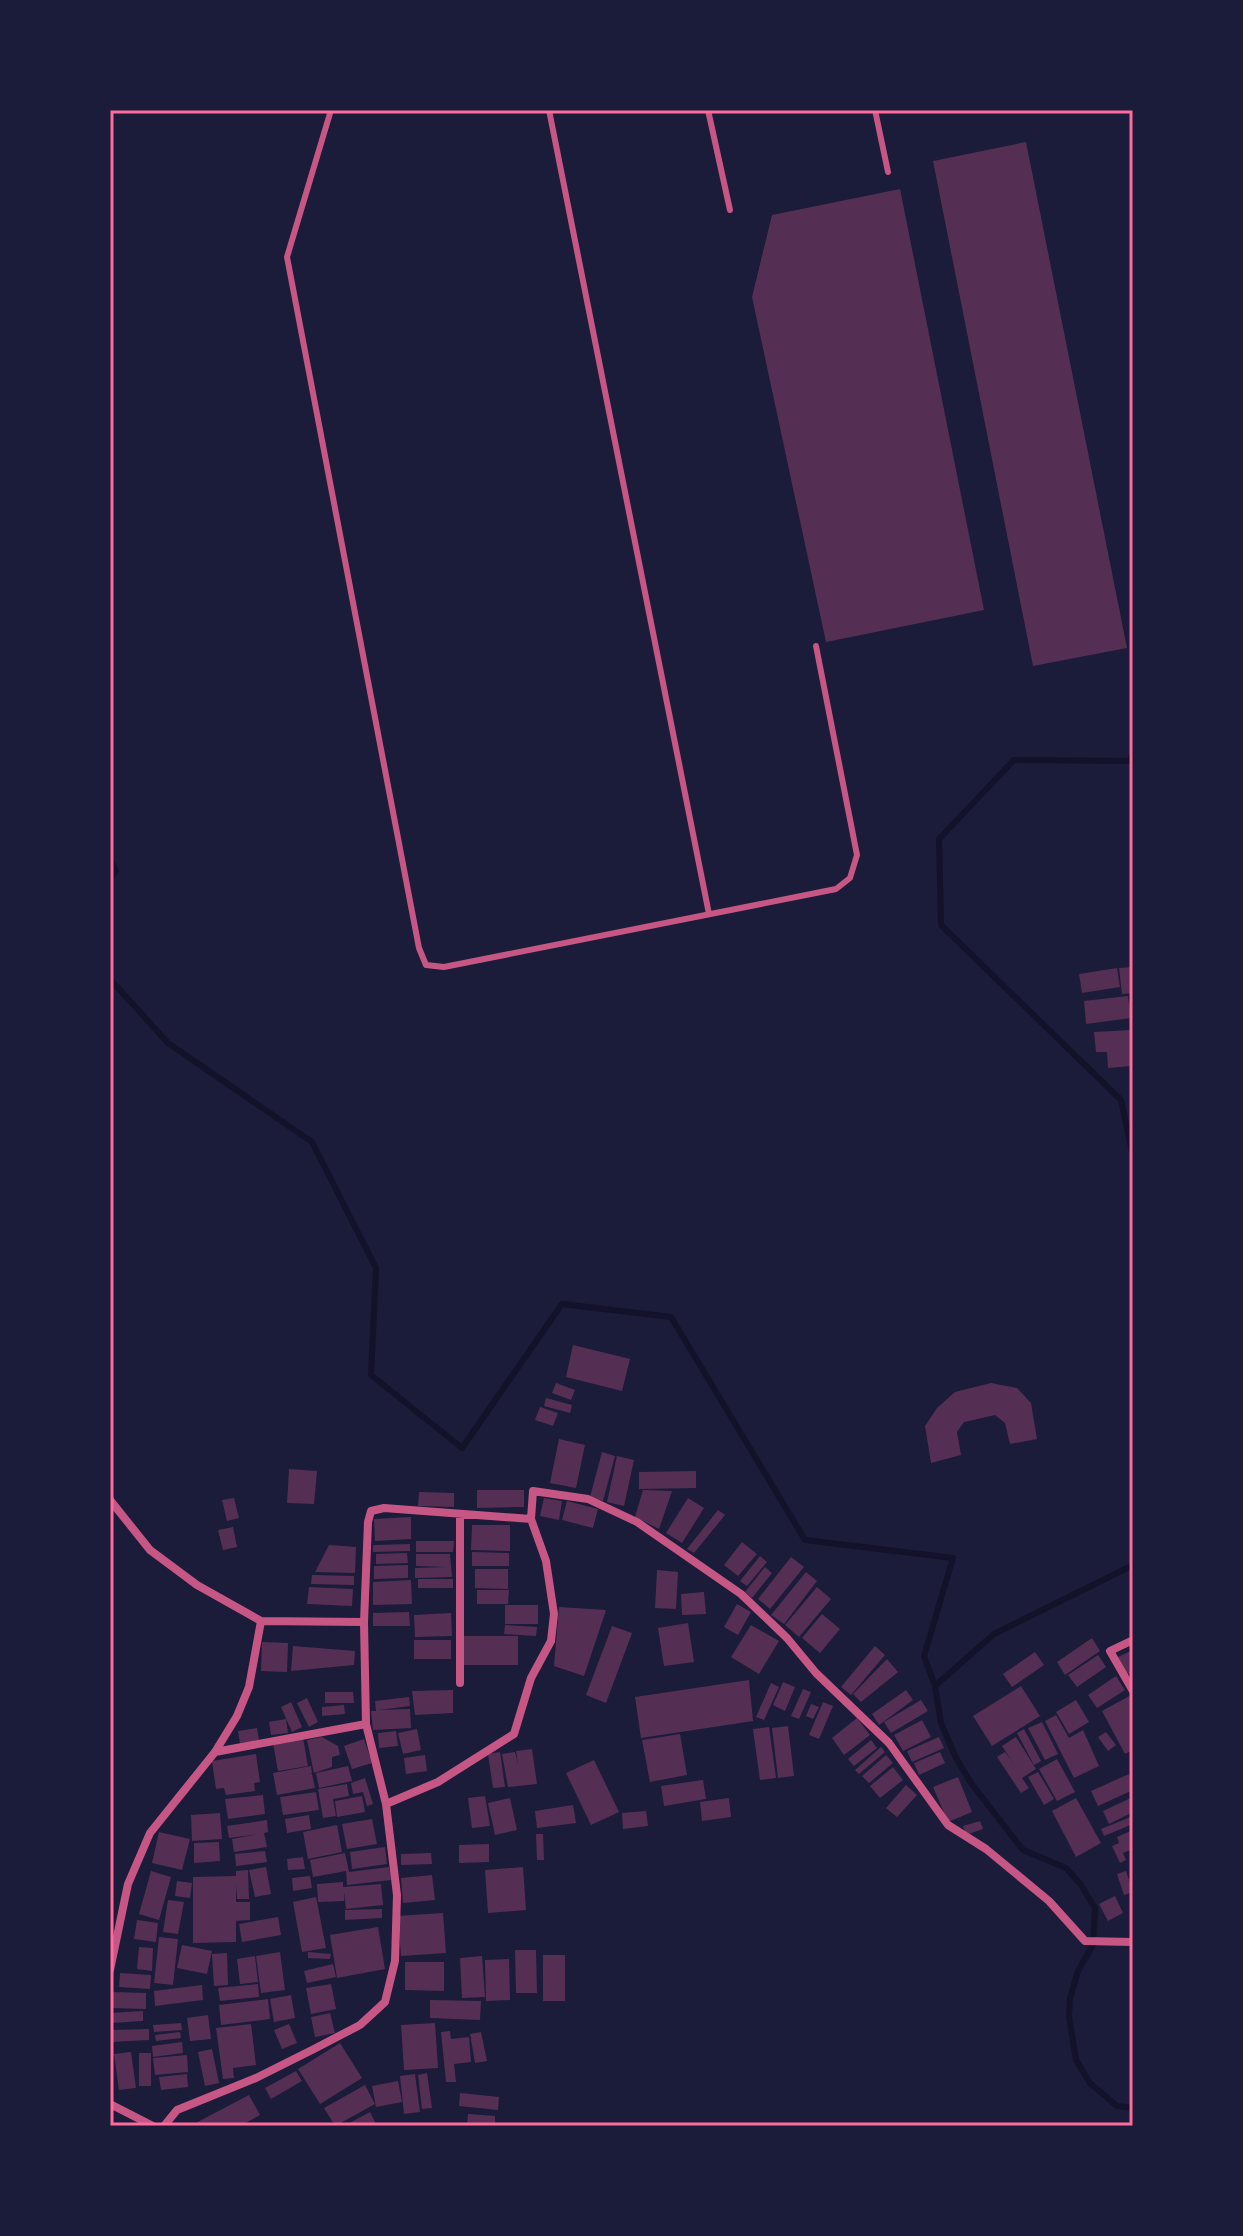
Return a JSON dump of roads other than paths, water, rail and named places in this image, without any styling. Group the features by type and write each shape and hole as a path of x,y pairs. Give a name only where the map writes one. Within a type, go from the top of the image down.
{"street":[{"path":"386,1804 438,1782 514,1734 531,1678 551,1641 554,1614 546,1561 531,1519 533,1491 588,1499 637,1522 741,1594 787,1638 816,1673 889,1743 948,1825 986,1849 1049,1901 1085,1941 1133,1942"},
{"path":"110,1500 150,1550 197,1585 261,1621 364,1622"},
{"path":"164,2126 177,2110 256,2078 360,2025 385,2002 395,1961 397,1895 386,1804 366,1724 364,1622 371,1511 384,1508 531,1519"},
{"path":"460,1516 460,1683"},
{"path":"110,1970 128,1884 150,1833 215,1752 237,1716 249,1687 261,1621"},
{"path":"1133,1640 1110,1651 1133,1691"},
{"path":"215,1752 366,1724"},
{"path":"110,2104 153,2126"}],"lane":[{"path":"331,110 287,257 419,948 426,965 444,967 836,889 850,878 857,855 854,831 816,646"},
{"path":"549,110 709,914"},
{"path":"708,110 730,210"},
{"path":"875,110 888,172"}],"waterway":[{"path":"1133,754 1129,761 1014,760 939,839 941,925 1121,1100 1133,1156"},
{"path":"110,859 116,871 110,878"},
{"path":"110,979 168,1043 312,1142 376,1268 371,1375 462,1448 562,1304 671,1317 805,1540 953,1558 924,1656 935,1686 941,1723 971,1783 1023,1850 1066,1868 1095,1908 1093,1945 1078,1971 1070,1998 1069,2016 1076,2060 1090,2083 1117,2106 1133,2108"},
{"path":"935,1686 994,1634 1133,1565"}]}
